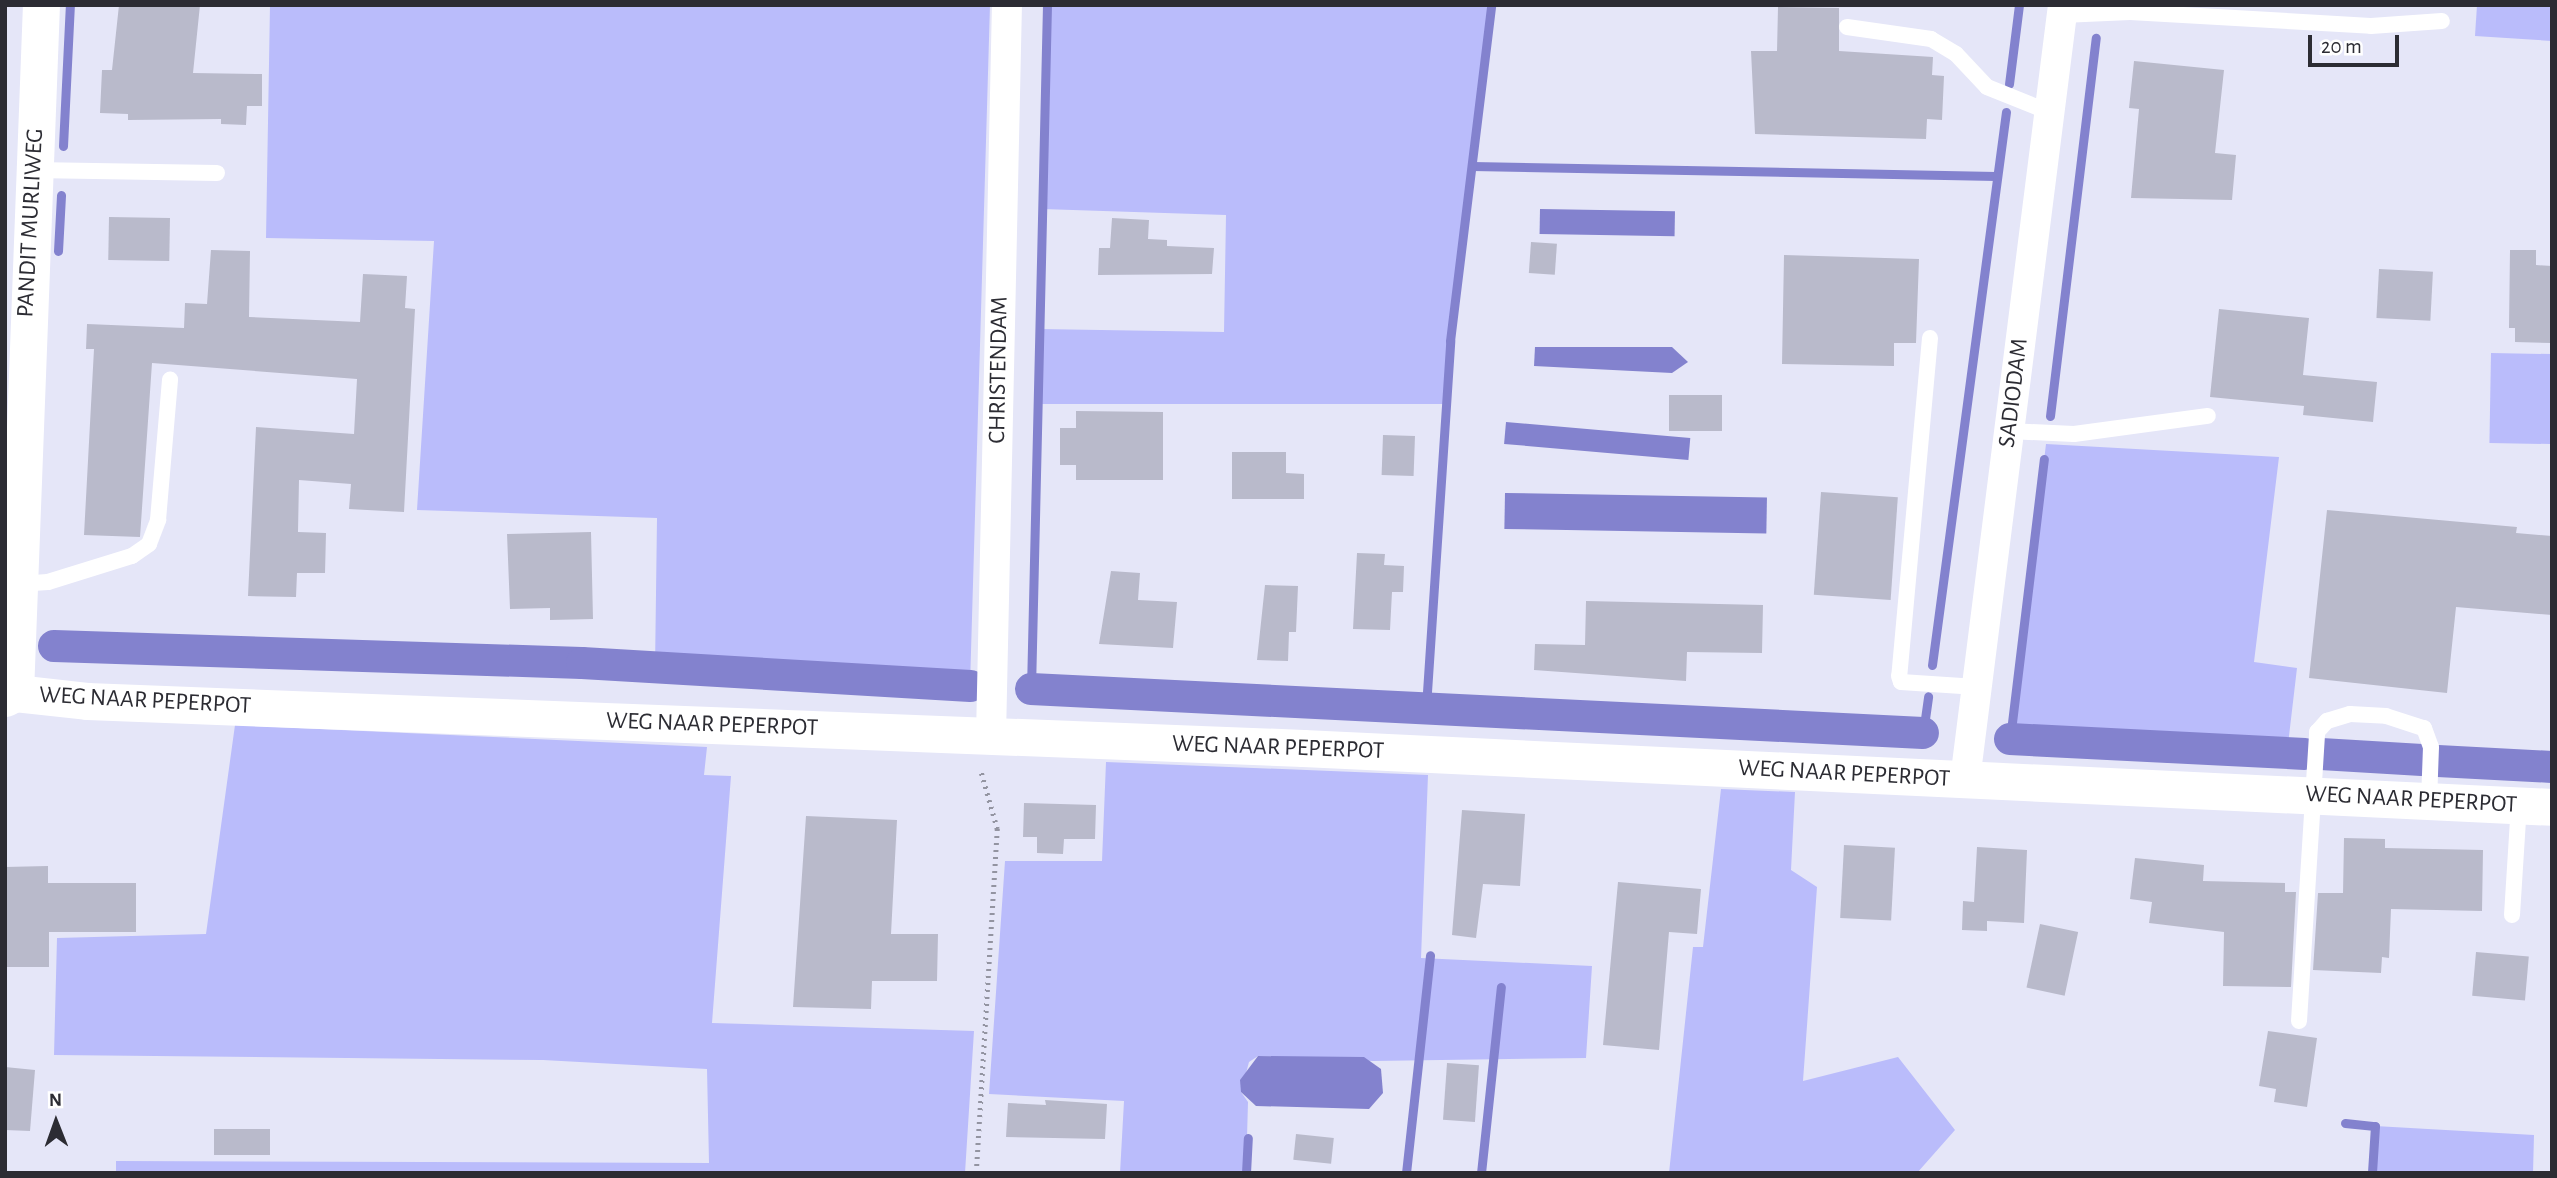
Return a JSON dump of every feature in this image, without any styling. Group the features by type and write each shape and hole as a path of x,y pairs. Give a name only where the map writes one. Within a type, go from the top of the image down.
{"street":[{"name":"PANDIT MURLIWEG","path":"10,696 41,5"},
{"name":"CHRISTENDAM","path":"981,735 1007,5"},
{"name":"SADIODAM","path":"1965,780 2062,10"},
{"name":"WEG NAAR PEPERPOT","path":"10,696 981,735 2535,806"}],"lane":[{"path":"2062,10 2371,26 2442,21"},
{"path":"1847,27 1931,39 1956,54 1987,87 2049,112"},
{"path":"33,170 217,173"},
{"path":"1930,338 1899,676 1901,682 1977,687"},
{"path":"15,585 48,582 132,556 149,544 158,520 170,380"},
{"path":"2009,431 2074,434 2208,416"},
{"path":"2299,1021 2313,744 2327,721 2350,714 2386,716 2424,728 2431,747 2429,801"},
{"path":"2512,915 2535,806"}],"path":[{"path":"976,1173 997,829 981,735"}],"shaded area":[{"path":"270,5 990,5 970,686 655,668 657,518 417,510 434,241 266,238"},
{"path":"1047,5 1491,5 1446,404 1037,404 1039,329 1224,332 1226,215 1042,209"},
{"path":"2477,5 2552,5 2552,41 2475,36"},
{"path":"1540,209 1675,211 1675,236 1540,234"},
{"path":"1535,347 1672,347 1688,362 1672,373 1534,366"},
{"path":"2491,353 2552,354 2550,444 2489,443"},
{"path":"1506,422 1690,438 1688,460 1504,444"},
{"path":"2046,444 2279,457 2254,662 2297,668 2287,753 2011,733"},
{"path":"1505,493 1767,498 1766,534 1504,529"},
{"path":"235,725 707,747 704,775 731,776 712,1023 974,1031 965,1173 116,1173 116,1161 709,1163 707,1069 543,1060 54,1055 57,938 206,934"},
{"path":"1106,762 1428,775 1421,958 1592,966 1586,1058 1373,1061 1258,1056 1249,1062 1241,1092 1248,1102 1246,1173 1120,1173 1124,1101 989,1094 1005,861 1102,861"},
{"path":"1721,789 1795,792 1791,870 1817,887 1803,1081 1898,1057 1955,1130 1917,1173 1669,1173 1693,947 1703,947"},
{"path":"1258,1056 1364,1057 1381,1069 1383,1093 1369,1109 1256,1106 1241,1092 1240,1080"},
{"path":"2375,1126 2534,1135 2533,1173 2372,1173"}],"building":[{"path":"119,5 200,5 193,73 262,74 262,106 247,106 246,125 221,124 221,119 128,120 128,114 100,113 102,70 112,70"},
{"path":"1778,7 1839,8 1839,51 1933,57 1932,75 1944,76 1942,120 1927,119 1926,139 1755,134 1751,51 1777,51"},
{"path":"2134,61 2224,70 2215,153 2236,155 2232,200 2131,198 2139,109 2129,108"},
{"path":"109,217 170,218 169,261 108,260"},
{"path":"1112,218 1149,220 1148,239 1167,240 1167,246 1214,248 1212,274 1098,275 1099,248 1110,248"},
{"path":"1531,242 1557,244 1555,275 1529,273"},
{"path":"211,250 250,251 249,317 360,322 363,274 407,276 405,308 415,309 404,512 349,509 351,484 299,480 298,532 326,533 325,573 297,573 296,597 248,596 256,427 354,434 357,379 152,363 140,537 84,535 94,349 86,349 87,324 184,328 185,303 207,304"},
{"path":"2510,250 2536,250 2536,265 2552,266 2551,343 2515,342 2515,328 2509,328"},
{"path":"1784,255 1919,259 1916,343 1894,343 1894,366 1782,364"},
{"path":"2379,269 2433,272 2430,321 2376,318"},
{"path":"2219,309 2309,318 2303,375 2377,382 2373,422 2303,415 2304,406 2210,397"},
{"path":"1669,395 1722,395 1722,431 1669,431"},
{"path":"1076,411 1163,412 1163,480 1076,480 1076,465 1060,465 1060,428 1076,428"},
{"path":"1383,435 1415,436 1414,476 1382,475"},
{"path":"1232,452 1286,452 1286,473 1304,474 1304,499 1232,499"},
{"path":"1821,492 1898,497 1891,600 1814,595"},
{"path":"2327,510 2517,527 2516,533 2552,536 2552,615 2456,607 2447,693 2309,678"},
{"path":"591,532 593,619 550,620 550,608 510,609 507,534"},
{"path":"1357,553 1385,554 1384,565 1404,566 1403,592 1392,592 1390,630 1353,629"},
{"path":"1111,571 1140,573 1138,600 1177,602 1173,648 1099,644"},
{"path":"1265,585 1298,586 1296,632 1289,632 1288,661 1257,660"},
{"path":"1586,601 1763,605 1762,653 1687,652 1686,681 1534,670 1535,644 1585,645"},
{"path":"1024,803 1096,805 1095,839 1064,839 1063,854 1037,853 1037,837 1023,837"},
{"path":"1462,810 1525,814 1520,886 1483,884 1476,938 1452,935"},
{"path":"806,816 897,820 891,934 938,934 937,981 872,981 871,1009 793,1007"},
{"path":"2344,838 2385,839 2385,848 2483,850 2482,911 2391,909 2389,958 2382,957 2381,973 2313,970 2318,893 2343,893"},
{"path":"1844,845 1895,848 1891,921 1840,918"},
{"path":"1977,847 2027,850 2024,923 1987,921 1987,931 1962,930 1963,901 1974,902"},
{"path":"2135,858 2204,865 2203,881 2285,883 2285,892 2296,892 2291,987 2223,986 2224,932 2149,923 2152,902 2130,899"},
{"path":"48,866 48,883 136,883 136,932 49,932 49,967 5,967 5,867"},
{"path":"1618,882 1701,889 1697,934 1669,932 1659,1050 1603,1045"},
{"path":"2040,924 2078,932 2065,996 2026,988"},
{"path":"2476,952 2529,957 2525,1000 2472,996"},
{"path":"2268,1031 2317,1038 2307,1107 2274,1102 2276,1089 2259,1086"},
{"path":"1447,1063 1479,1065 1475,1122 1443,1120"},
{"path":"5,1067 35,1070 30,1131 5,1130"},
{"path":"1045,1100 1107,1104 1105,1139 1006,1137 1008,1103 1046,1105"},
{"path":"214,1129 270,1129 270,1155 214,1155"},
{"path":"1296,1134 1334,1138 1331,1164 1293,1160"}],"waterway":[{"path":"63,146 70,5"},
{"path":"1031,689 1047,5"},
{"path":"1426,707 1450,341 1491,5"},
{"path":"2009,84 2019,5"},
{"path":"2050,416 2096,38"},
{"path":"1932,665 2006,112"},
{"path":"1472,166 1996,176"},
{"path":"58,251 61,195"},
{"path":"2010,739 2044,459"},
{"path":"54,646 582,663 970,686"},
{"path":"1031,689 1923,733"},
{"path":"1923,733 1928,696"},
{"path":"2010,739 2305,754"},
{"path":"2321,754 2422,760"},
{"path":"2438,761 2552,767"},
{"path":"1406,1173 1430,955"},
{"path":"1481,1173 1501,987"},
{"path":"2345,1123 2375,1126 2372,1173"},
{"path":"1246,1173 1248,1138"}]}
